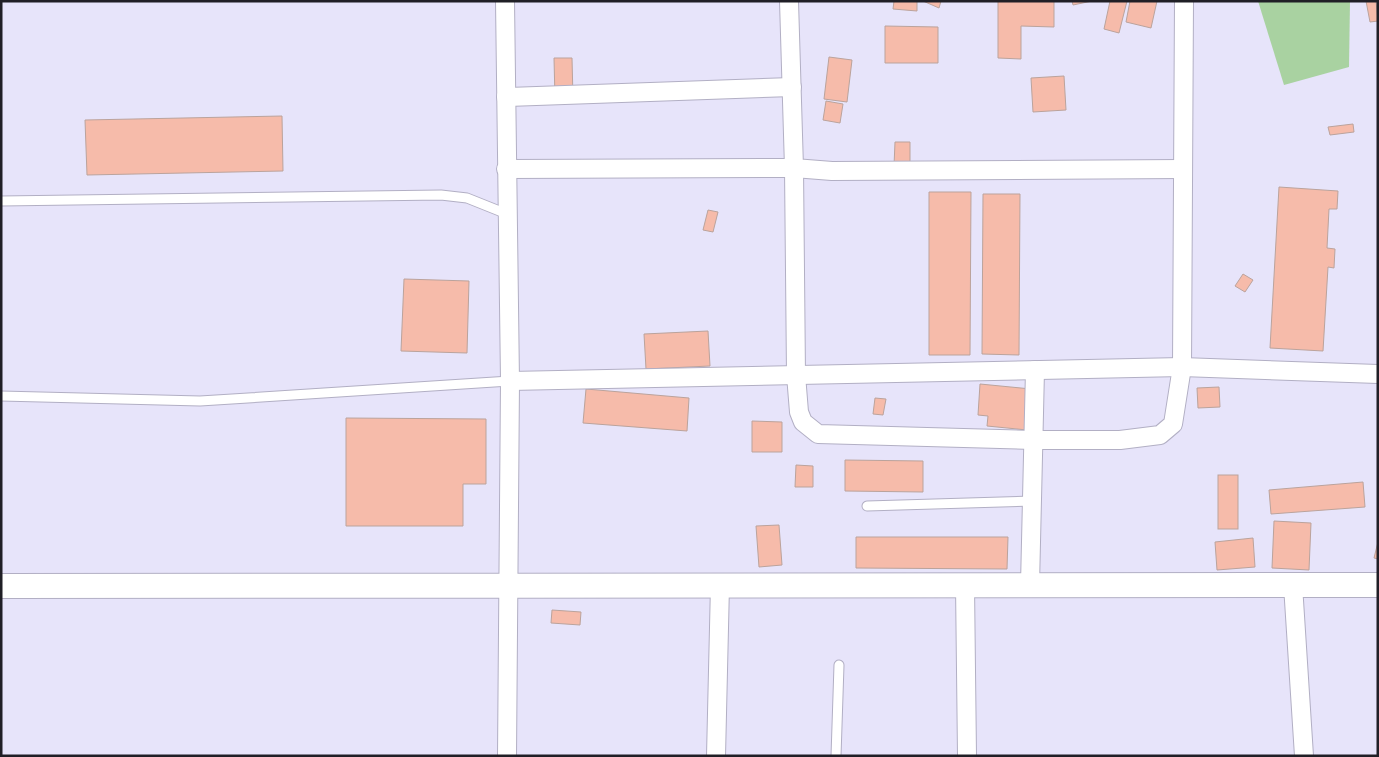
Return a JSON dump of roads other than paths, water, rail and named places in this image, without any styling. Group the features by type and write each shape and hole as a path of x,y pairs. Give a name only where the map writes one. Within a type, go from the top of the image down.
{"street":[{"path":"505,1 510,381 507,756"},
{"path":"790,1 796,375 803,422 818,434 1033,440 1120,440 1160,435 1174,424 1182,368 1184,1"},
{"path":"506,97 792,87"},
{"path":"506,169 794,168 832,171 1183,169"},
{"path":"510,381 1182,368 1378,374"},
{"path":"1030,585 1035,370"},
{"path":"716,756 720,585"},
{"path":"965,585 967,756"},
{"path":"1293,585 1304,756"},
{"path":"1,586 1378,585"}],"lane":[{"path":"1,201 441,195 467,198 507,214"},
{"path":"1,396 200,401 510,381"},
{"path":"866,506 1032,501"},
{"path":"836,756 839,666"}]}
